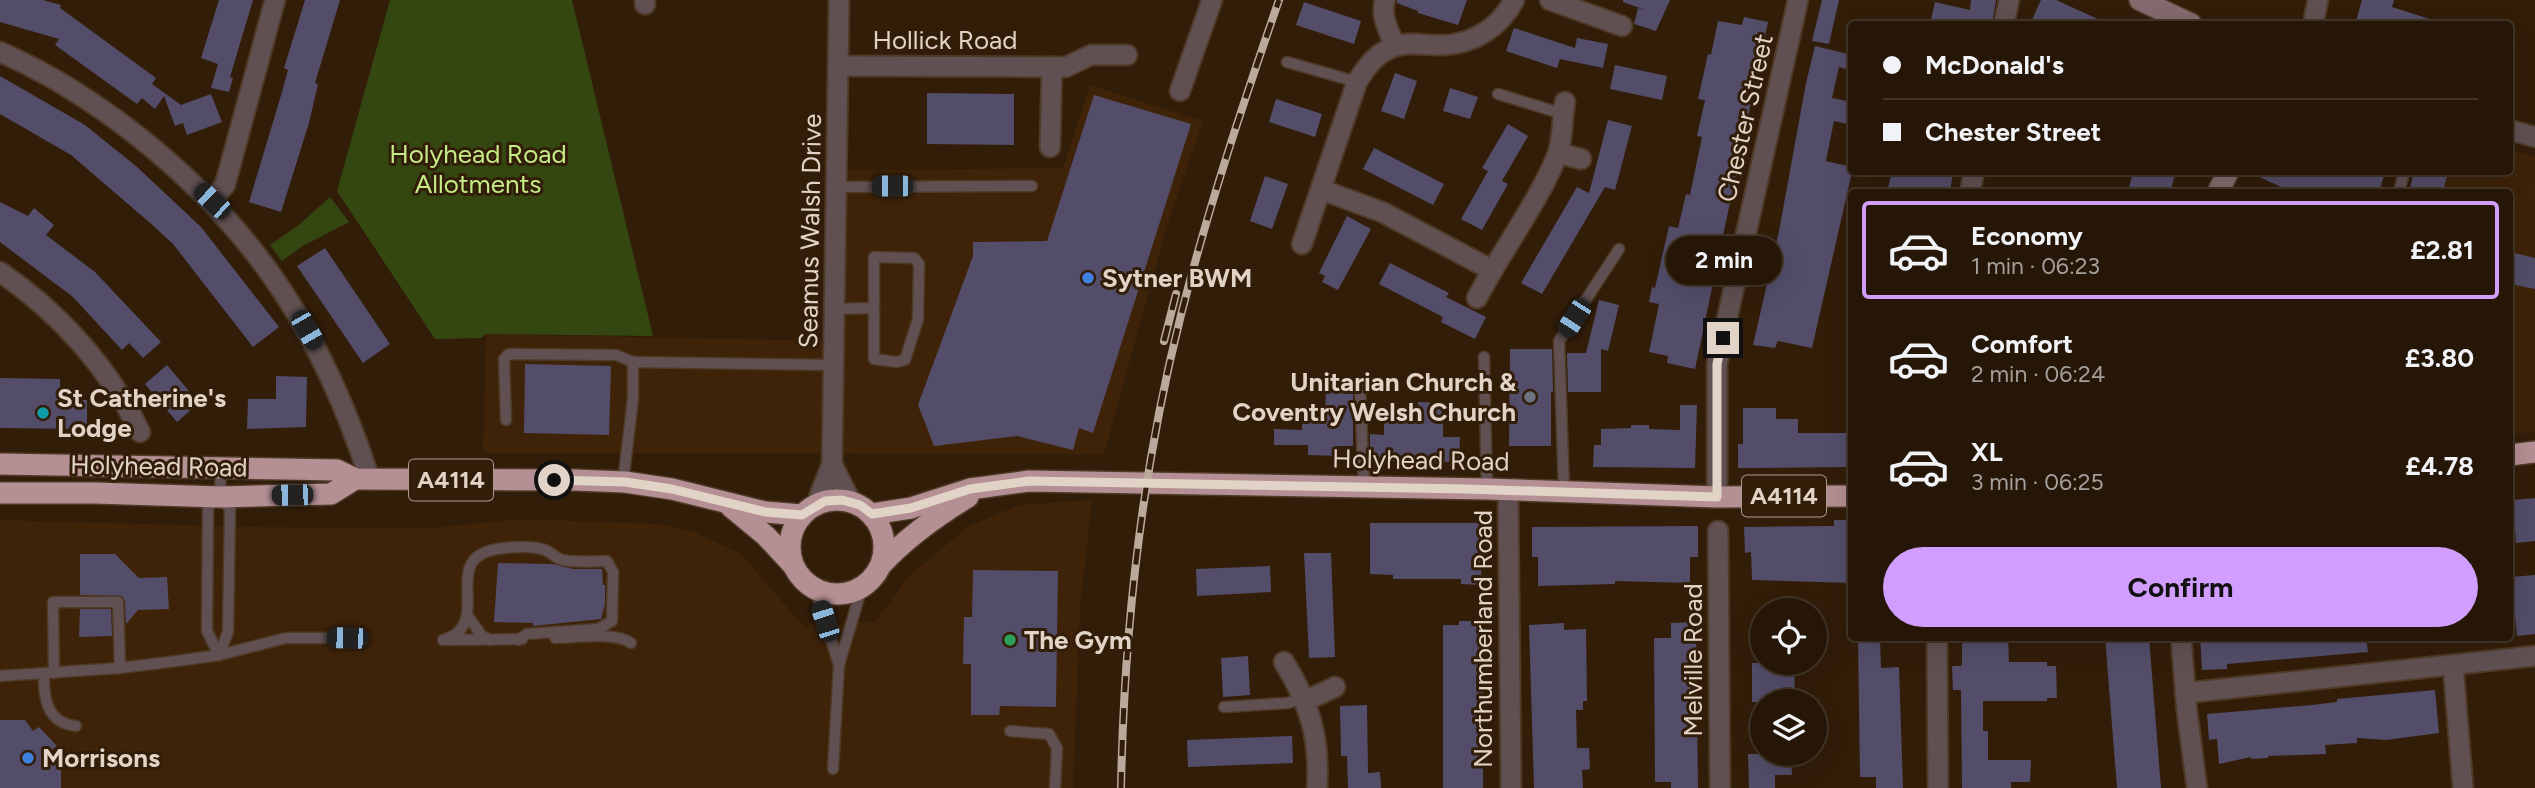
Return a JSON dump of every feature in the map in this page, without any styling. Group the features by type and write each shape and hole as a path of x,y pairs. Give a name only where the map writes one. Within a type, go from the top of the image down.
{"highway":[{"path":"2513,454 2535,452"},
{"name":"Holyhead Road","path":"0,464 337,470 363,480 623,482 672,489 765,512 809,510"},
{"name":"Holyhead Road","path":"0,493 220,497 331,494 363,480"},
{"name":"Holyhead Road","path":"872,514 911,508 953,493 1029,481 1564,491 1717,497 1848,496"},
{"name":"Holyhead Road","path":"881,565 928,522 989,486"},
{"path":"832,500 860,505 872,514 884,538 884,556 881,565 862,587 843,594 823,593 799,574 793,565 790,545 792,535 809,510 832,500"},
{"name":"Holyhead Road","path":"725,503 766,536 793,565"}],"street":[{"path":"212,201 225,185 275,0"},
{"name":"Seamus Walsh Drive","path":"832,464 839,0"},
{"path":"1180,91 1212,0"},
{"path":"1385,0 1382,8 1385,22 1395,46"},
{"path":"1302,244 1357,82 1368,65 1377,56 1395,46 1414,43 1444,45 1474,38 1489,31 1507,13 1514,0"},
{"path":"1550,0 1595,8 1622,26"},
{"name":"Chester Street","path":"1717,497 1717,364 1798,0"},
{"path":"2005,21 2009,0"},
{"path":"2140,0 2185,21"},
{"path":"2314,21 2318,0"},
{"path":"0,52 56,80 106,112 212,201 254,251 315,345 342,400 363,480"},
{"name":"Hollick Road","path":"839,65 1066,67 1091,55 1127,55"},
{"name":"Hollick Road","path":"1050,146 1052,67"},
{"path":"1477,298 1511,242 1558,153 1564,108"},
{"path":"2513,131 2535,137"},
{"path":"1558,153 1581,159"},
{"path":"1322,190 1382,212 1492,270"},
{"path":"0,272 33,296 90,354 113,384 140,432"},
{"path":"832,464 851,502"},
{"path":"809,510 832,464"},
{"name":"Northumberland Road","path":"1497,490 1511,788"},
{"name":"Melville Road","path":"1718,531 1720,788"},
{"path":"1937,641 1938,788"},
{"path":"2182,641 2185,693 2197,788"},
{"path":"2185,693 2535,656"},
{"path":"1283,662 1305,699 1313,725 1318,750 1317,788"},
{"path":"2453,665 2463,788"},
{"path":"1305,699 1335,687"}],"lane":[{"path":"1287,61 1357,82"},
{"path":"1498,94 1564,108"},
{"path":"836,187 1032,186"},
{"path":"1564,491 1559,341 1619,249"},
{"path":"874,257 917,260 918,319 905,360 897,362 874,359 874,309 874,257"},
{"path":"835,309 874,309"},
{"path":"506,420 504,359 509,354 616,355 633,362 834,365"},
{"path":"1484,357 1497,490"},
{"path":"623,482 633,399 633,362"},
{"path":"1360,387 1364,487"},
{"path":"219,655 228,632 230,509 220,497 221,467"},
{"path":"219,655 207,631 206,576 208,507 220,497"},
{"path":"518,640 527,634 598,629 612,621 613,572 607,561 561,560 544,549 505,547 484,552 472,562 467,573 467,615 457,633 443,640 518,640 614,636 631,643"},
{"path":"833,769 839,666 862,587"},
{"path":"815,589 839,666"},
{"path":"76,726 66,725 51,713 44,700 49,673 53,602 118,602 120,668"},
{"path":"467,615 482,636 491,640"},
{"path":"0,676 120,668 219,655 286,638 347,638"},
{"path":"1224,707 1288,703 1305,699"},
{"path":"1010,731 1048,734 1056,748 1055,788"}],"shaded area":[{"path":"1090,85 1203,121 1165,233 1104,454 483,453 486,334 834,341 837,170 1063,168"},
{"path":"2513,151 2535,157 2535,432 2513,434 2513,189 2444,189 2447,175 2513,175"},
{"path":"1092,500 1080,610 1073,788 0,788 0,520 257,527 429,528 519,519 660,524 692,531 741,554 805,628 814,624 875,622 909,576 969,526 1019,505"}],"green space":[{"name":"Holyhead Road Allotments","path":"390,0 572,0 653,336 486,334 481,338 435,339 337,191"},
{"path":"330,197 349,222 301,247 282,261 270,245 300,224"}],"building":[{"path":"0,0 43,0 61,5 60,8 156,78 152,84 181,105 211,94 222,122 187,135 183,123 175,126 164,96 155,109 142,98 137,104 55,45 59,39 0,22"},
{"path":"219,0 253,0 230,77 233,78 229,92 211,88 218,64 201,58"},
{"path":"305,0 340,0 315,83 318,84 309,123 281,212 249,202 282,92 288,70 284,68"},
{"path":"1397,0 1467,0 1458,25 1418,13 1397,3"},
{"path":"1623,0 1670,0 1656,31 1634,24 1638,8 1648,11"},
{"path":"1822,0 1839,0 1829,44 1812,41"},
{"path":"1971,0 1996,0 1992,21 1931,21 1935,2 1970,10"},
{"path":"2041,0 2056,0 2102,21 2031,21"},
{"path":"2362,0 2394,0 2392,7 2436,21 2356,21"},
{"path":"1304,2 1361,21 1354,44 1296,25"},
{"path":"1744,17 1768,22 1695,369 1667,363 1668,356 1649,352 1659,304 1649,302 1652,287 1655,288 1669,226 1678,228 1686,194 1690,195 1702,137 1697,136 1705,100 1698,99 1718,21 1742,25"},
{"path":"1514,28 1575,48 1577,38 1608,44 1603,68 1560,59 1557,68 1506,51"},
{"path":"1815,46 1848,54 1848,70 1839,67 1832,98 1848,101 1848,124 1834,121 1826,161 1848,166 1848,175 1851,175 1812,348 1778,341 1775,348 1753,345 1779,231"},
{"path":"1615,65 1667,76 1662,100 1610,89"},
{"path":"1395,73 1417,81 1404,119 1381,111"},
{"path":"0,76 85,125 136,166 201,227 279,327 253,347 173,244 71,155 0,114"},
{"path":"1450,88 1478,97 1470,119 1443,111"},
{"path":"927,93 1014,94 1014,145 927,144"},
{"name":"Sytner BWM","path":"1094,95 1191,124 1093,433 1079,428 1073,450 1017,436 934,446 918,405 973,256 973,242 1047,241"},
{"path":"1276,99 1322,114 1315,137 1269,122"},
{"path":"1608,120 1632,126 1615,190 1605,187 1542,294 1521,283 1577,187 1589,193"},
{"path":"1508,124 1528,136 1502,181 1508,184 1482,230 1461,219 1488,171 1482,168"},
{"path":"1374,148 1444,184 1433,205 1363,169"},
{"path":"1891,175 1953,175 1950,189 1888,189"},
{"path":"2132,175 2175,175 2171,189 2129,189"},
{"path":"2255,175 2384,175 2380,189 2286,189"},
{"path":"2413,175 2447,175 2444,189 2410,189"},
{"path":"1265,176 1288,184 1272,229 1250,221"},
{"path":"0,202 28,216 34,208 54,225 46,235 95,272 161,342 143,358 129,343 122,350 73,297 0,242"},
{"path":"1347,216 1371,229 1338,290 1322,282 1325,276 1319,273"},
{"path":"325,248 390,344 363,363 297,266"},
{"path":"2513,253 2535,258 2535,289 2513,285"},
{"path":"1390,263 1449,293 1446,297 1486,317 1475,339 1441,322 1443,317 1379,284"},
{"path":"1599,300 1619,305 1608,351 1601,349 1601,392 1568,392 1567,353 1586,353"},
{"name":"Unitarian Church & Coventry Welsh Church","path":"1510,349 1552,349 1551,446 1509,446"},
{"path":"525,364 611,366 609,435 524,433"},
{"path":"167,365 199,403 177,422 145,384"},
{"path":"276,376 307,377 306,427 247,429 248,399 276,399"},
{"name":"St Catherine's Lodge","path":"0,378 60,379 60,399 87,400 87,429 0,428"},
{"path":"1326,387 1353,387 1353,446 1337,446 1337,456 1308,455 1308,445 1274,445 1274,429 1302,430 1302,421 1325,422"},
{"path":"1418,402 1443,403 1443,437 1460,437 1459,462 1370,461 1370,434 1384,435 1384,410 1418,410"},
{"path":"1680,405 1697,405 1695,468 1593,467 1594,445 1601,445 1601,429 1649,425 1649,429 1680,430"},
{"path":"1743,408 1776,408 1776,419 1798,419 1798,433 1848,433 1848,467 1738,468 1738,444 1743,444"},
{"path":"2535,498 2535,541 2516,543 2513,500"},
{"path":"1834,520 1848,520 1848,583 1752,580 1751,552 1745,553 1744,527 1834,526"},
{"path":"1370,523 1482,523 1481,585 1461,584 1461,579 1393,579 1393,575 1370,574"},
{"path":"1698,526 1698,557 1690,557 1690,583 1615,581 1615,584 1538,586 1538,557 1532,557 1532,527"},
{"path":"1304,553 1331,553 1335,657 1309,658"},
{"path":"80,554 115,554 139,578 167,577 169,609 138,610 126,624 125,602 122,596 80,595"},
{"path":"498,563 553,564 573,569 602,569 605,604 601,619 533,626 533,623 494,622"},
{"path":"1270,566 1271,592 1197,596 1196,569"},
{"name":"The Gym","path":"973,570 1058,571 1056,707 1000,706 999,715 971,715 971,664 963,664 964,617 972,617"},
{"path":"2535,575 2535,634 2517,636 2513,577"},
{"path":"80,609 111,609 112,636 79,637"},
{"path":"1459,621 1484,621 1483,788 1443,788 1443,625 1459,625"},
{"path":"1696,622 1698,788 1671,788 1671,782 1655,782 1654,638 1671,638 1671,623"},
{"path":"1564,623 1564,630 1586,629 1587,701 1583,701 1583,710 1576,710 1577,748 1589,748 1590,769 1582,770 1583,788 1534,788 1529,625"},
{"path":"1858,641 1880,641 1881,668 1899,667 1903,788 1876,788 1876,777 1860,777"},
{"path":"1962,641 2008,641 2009,662 2047,662 2047,666 2056,666 2057,698 2047,698 2047,701 1983,701 1983,731 1988,731 1988,760 2031,760 2030,782 2011,782 2011,788 1962,788 1961,690 1953,690 1952,666 1961,666"},
{"path":"2105,641 2149,641 2161,788 2117,788"},
{"path":"2200,641 2367,641 2368,652 2227,664 2227,669 2202,670"},
{"path":"1248,656 1250,695 1223,697 1221,658"},
{"path":"1752,675 1794,675 1795,689 1752,689"},
{"path":"2435,690 2439,733 2386,740 2357,738 2357,743 2325,745 2326,754 2251,757 2219,764 2217,739 2209,740 2207,714"},
{"path":"1367,705 1368,773 1380,772 1381,788 1348,788 1347,756 1341,756 1340,706"},
{"name":"Morrisons","path":"0,720 25,720 33,731 39,727 57,746 49,752 61,764 61,788 0,788"},
{"path":"1292,736 1293,763 1188,767 1187,740"},
{"path":"1748,754 1750,766 1792,766 1792,775 1775,775 1775,788 1749,788"}],"railway":[{"path":"1121,788 1131,609 1146,490 1167,373 1203,235 1279,0"},
{"path":"1164,341 1176,294"}],"place":[{"name":"Sytner BWM","path":"1088,278"},
{"name":"Unitarian Church & Coventry Welsh Church","path":"1530,397"},
{"name":"St Catherine's Lodge","path":"43,413"},
{"name":"The Gym","path":"1010,640"},
{"name":"Morrisons","path":"28,758"}],"route":[{"path":"554,480 625,482 672,489 765,512 802,515 816,505 832,500 860,505 872,514 893,512 970,489 1029,481 1564,491 1717,497 1717,364 1723,338"}]}
